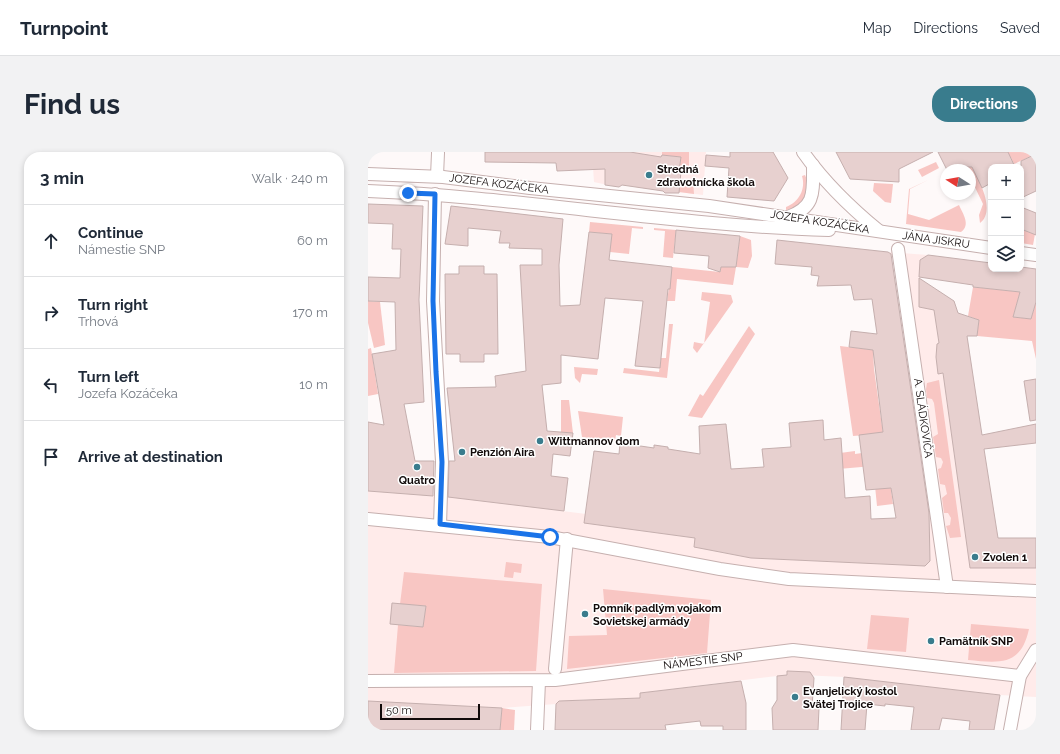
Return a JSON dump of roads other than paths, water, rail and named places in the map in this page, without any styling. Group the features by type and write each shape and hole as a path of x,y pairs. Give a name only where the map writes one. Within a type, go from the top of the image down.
{"street":[{"path":"803,152 857,213 880,232"},
{"path":"437,176 438,153"},
{"path":"787,217 804,209 809,204 812,190 813,165"},
{"name":"JOZEFA KOZÁČEKA","path":"368,174 437,176 709,206 880,232"},
{"name":"JOZEFA KOZÁČEKA","path":"368,191 435,194 768,229 880,232"},
{"path":"435,194 433,301 442,462 440,524"},
{"name":"JÁNA JISKRU","path":"880,232 988,248"},
{"name":"A. SLÁDKOVIČA","path":"898,249 947,587"},
{"path":"1024,253 1036,255"},
{"path":"368,519 440,524 567,539 720,569 789,579 1036,591"},
{"path":"555,669 567,539"},
{"name":"NÁMESTIE SNP","path":"368,681 539,681 793,650 1020,676"},
{"path":"1010,730 1020,676 1032,659 1036,650"},
{"path":"537,730 539,681"}],"place":[{"name":"Stredná zdravotnícka škola","path":"649,175"},
{"name":"Wittmannov dom","path":"540,441"},
{"name":"Penzión Aira","path":"462,452"},
{"name":"Quatro","path":"417,467"},
{"name":"Zvolen 1","path":"975,557"},
{"name":"Pomník padlým vojakom Sovietskej armády","path":"585,614"},
{"name":"Pamätník SNP","path":"931,641"},
{"name":"Evanjelický kostol Svätej Trojice","path":"795,697"}]}
